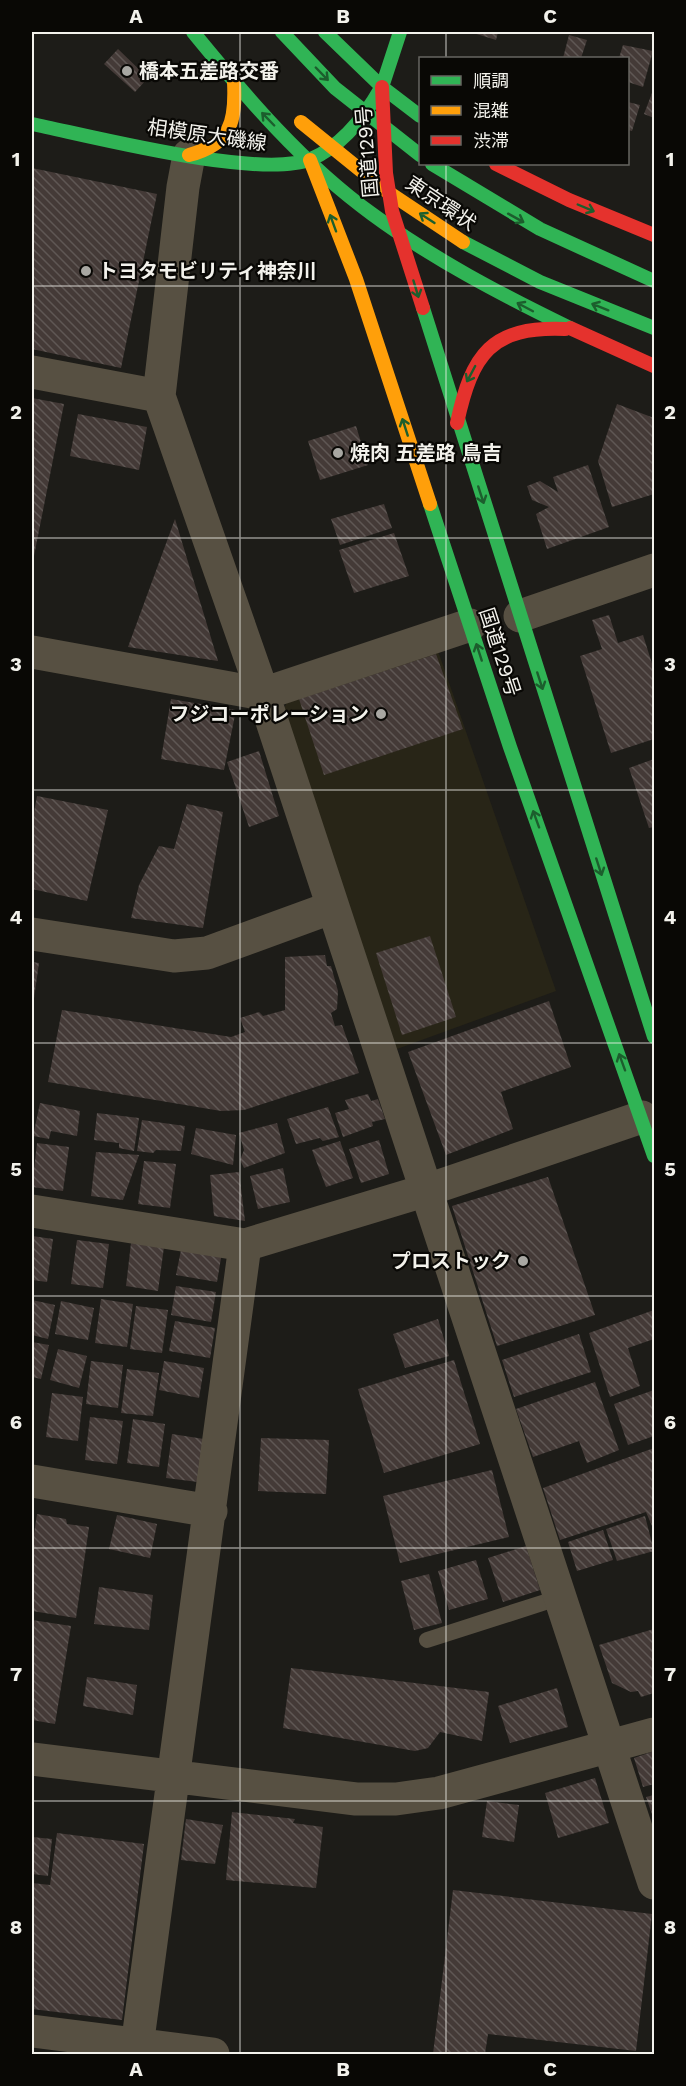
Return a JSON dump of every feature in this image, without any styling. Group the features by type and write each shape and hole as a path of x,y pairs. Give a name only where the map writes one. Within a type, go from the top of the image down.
{"main road":[{"path":"193,32 268,120 352,197 399,233 518,304 654,366"},
{"name":"東京環状","path":"282,32 335,88 419,154"},
{"path":"326,32 382,87 419,115"},
{"path":"368,132 400,32"},
{"path":"189,155 206,152 221,142 232,127 236,104 234,82"},
{"name":"相模原大磯線","path":"32,124 189,155 254,164 310,160 337,143 354,127 382,87"},
{"name":"国道129号","path":"382,87 386,173 399,233 457,423 654,1037"},
{"name":"東京環状","path":"291,112 350,164 476,249 538,282 654,328"},
{"path":"356,279 352,197 361,155"},
{"name":"国道129号","path":"310,160 356,279 514,759 654,1156"},
{"name":"東京環状","path":"434,165 492,204 554,238 654,281"},
{"path":"498,165 569,200 654,235"},
{"path":"457,423 468,375 484,353 506,335 527,328 547,327 572,330"}],"street":[{"path":"189,155 183,187 159,396 263,694 654,1883"},
{"path":"32,372 159,396"},
{"path":"520,616 654,570"},
{"path":"32,652 263,694 470,625"},
{"path":"32,934 174,956 191,956 207,953 333,907"},
{"path":"32,1210 245,1245 427,1190 642,1117"},
{"path":"136,2049 211,1511 245,1245"},
{"path":"32,1481 211,1511"},
{"path":"32,1759 356,1799 396,1799 440,1793 610,1748 654,1734"},
{"path":"32,2031 136,2049 213,2055"}],"lane":[{"path":"427,1640 561,1597"}],"shaded area":[{"path":"438,651 556,991 397,1049 283,711 288,700"}],"building":[{"path":"470,32 498,32 496,40"},
{"path":"569,35 587,40 581,57 563,57"},
{"path":"623,45 653,51 643,87 629,82 629,57 619,57"},
{"name":"橋本五差路交番","path":"118,49 148,78 135,92 104,64"},
{"path":"652,93 654,94 654,118 644,114"},
{"path":"629,102 640,105 632,131 629,130"},
{"name":"トヨタモビリティ神奈川","path":"32,168 157,194 121,368 32,349"},
{"path":"32,398 64,404 34,556 32,556"},
{"path":"617,404 654,418 654,494 612,507 598,461"},
{"path":"78,414 147,427 139,470 70,456"},
{"name":"焼肉 五差路 鳥吉","path":"356,426 368,465 320,480 308,441"},
{"path":"588,465 609,527 547,549 536,514 549,507 532,500 527,486 540,481 558,492 553,477"},
{"path":"384,504 392,528 340,545 331,519"},
{"path":"175,519 218,661 128,647"},
{"path":"394,533 409,576 354,593 339,550"},
{"path":"609,615 618,643 643,635 654,670 654,739 611,753 580,656 602,649 592,620"},
{"name":"フジコーポレーション","path":"436,654 463,729 324,775 299,699"},
{"path":"171,699 236,710 224,770 161,759"},
{"path":"259,751 279,816 249,827 227,762"},
{"path":"654,759 654,827 649,828 629,768"},
{"path":"37,796 108,810 87,901 32,889 32,823"},
{"path":"187,804 223,812 203,928 131,918 139,885 159,846 174,849"},
{"path":"430,936 456,1017 402,1035 376,953"},
{"path":"325,955 327,966 331,966 338,991 337,1009 331,1013 335,1026 342,1025 359,1073 244,1110 221,1111 48,1082 62,1010 231,1037 245,1032 240,1018 259,1012 263,1016 285,1010 285,957"},
{"path":"32,962 39,963 33,1005 32,1005"},
{"path":"549,1001 571,1067 501,1092 513,1129 446,1155 408,1052"},
{"path":"368,1094 371,1101 378,1099 385,1119 372,1122 373,1126 343,1137 335,1113 349,1109 345,1100"},
{"path":"40,1103 80,1111 77,1136 51,1131 49,1139 33,1136"},
{"path":"328,1107 339,1137 323,1141 320,1138 296,1144 287,1119"},
{"path":"97,1113 139,1118 134,1151 119,1148 119,1143 94,1140"},
{"path":"142,1120 185,1126 181,1151 156,1150 153,1153 137,1151"},
{"path":"277,1123 285,1153 244,1168 240,1160 244,1150 239,1133"},
{"path":"196,1128 236,1135 233,1165 191,1154"},
{"path":"379,1140 389,1174 361,1183 349,1149"},
{"path":"340,1141 353,1178 326,1187 312,1150"},
{"path":"37,1143 69,1147 63,1191 32,1187"},
{"path":"96,1152 139,1155 123,1200 91,1196"},
{"path":"144,1161 176,1164 170,1208 138,1204"},
{"path":"283,1168 290,1202 258,1209 250,1176"},
{"path":"239,1172 245,1221 214,1216 210,1175"},
{"name":"プロストック","path":"548,1177 595,1315 497,1346 452,1206"},
{"path":"32,1236 53,1239 47,1282 32,1280"},
{"path":"77,1240 109,1244 103,1288 71,1284"},
{"path":"131,1243 164,1247 158,1291 126,1286"},
{"path":"182,1245 222,1252 217,1282 176,1275"},
{"path":"176,1286 216,1292 211,1322 171,1315"},
{"path":"101,1299 133,1304 127,1347 95,1343"},
{"path":"32,1300 55,1305 48,1339 32,1335"},
{"path":"61,1301 94,1308 88,1340 55,1334"},
{"path":"136,1306 168,1310 162,1353 130,1349"},
{"path":"654,1310 654,1339 628,1348 640,1386 610,1397 589,1333"},
{"path":"438,1319 449,1356 405,1368 393,1334"},
{"path":"175,1321 215,1328 210,1358 169,1351"},
{"path":"579,1334 591,1372 514,1397 502,1360"},
{"path":"32,1342 49,1345 41,1379 32,1377"},
{"path":"58,1349 87,1356 79,1388 50,1380"},
{"path":"454,1360 480,1444 384,1473 358,1389"},
{"path":"91,1361 123,1365 118,1408 86,1404"},
{"path":"164,1361 204,1368 199,1398 159,1390"},
{"path":"127,1369 159,1373 153,1416 121,1413"},
{"path":"595,1382 619,1450 587,1463 579,1441 533,1457 516,1409"},
{"path":"654,1390 654,1436 628,1445 614,1404"},
{"path":"52,1393 83,1397 78,1441 46,1437"},
{"path":"90,1417 123,1421 117,1464 85,1460"},
{"path":"133,1419 165,1424 159,1467 127,1463"},
{"path":"172,1434 204,1439 198,1482 166,1478"},
{"path":"261,1438 329,1440 326,1494 258,1491"},
{"path":"654,1448 654,1525 652,1526 646,1512 560,1540 543,1488"},
{"path":"492,1470 509,1537 400,1563 383,1496"},
{"path":"37,1514 66,1519 67,1524 89,1527 76,1618 32,1611 32,1547"},
{"path":"117,1515 157,1524 150,1558 109,1549"},
{"path":"645,1516 654,1551 617,1561 606,1529"},
{"path":"603,1530 613,1560 577,1571 568,1542"},
{"path":"526,1546 540,1590 503,1602 488,1558"},
{"path":"476,1560 488,1599 449,1610 438,1571"},
{"path":"429,1574 442,1623 414,1630 401,1581"},
{"path":"99,1587 153,1595 149,1630 94,1624"},
{"path":"32,1620 71,1626 55,1724 32,1720"},
{"path":"654,1629 654,1693 641,1697 638,1691 631,1692 612,1683 599,1645"},
{"path":"291,1668 489,1692 482,1741 440,1732 428,1748 415,1751 283,1728"},
{"path":"87,1677 137,1685 133,1715 83,1706"},
{"path":"557,1688 568,1727 510,1743 498,1706"},
{"path":"654,1751 654,1784 643,1787 634,1758"},
{"path":"595,1778 609,1823 558,1838 545,1793"},
{"path":"654,1795 654,1820 646,1797"},
{"path":"487,1801 519,1805 514,1842 482,1837"},
{"path":"232,1812 295,1819 293,1823 323,1827 316,1888 226,1880"},
{"path":"186,1819 223,1825 215,1864 181,1860"},
{"path":"57,1833 144,1844 122,2020 32,2009 32,1883 50,1885"},
{"path":"32,1837 52,1839 48,1876 32,1874"},
{"path":"453,1890 652,1914 636,2051 488,2034 485,2054 433,2054"}],"traffic: fast":[{"path":"193,32 277,129 347,195 395,230 444,261 570,328"},
{"path":"282,32 335,88 419,154"},
{"path":"325,32 382,87 419,115"},
{"path":"382,87 400,32"},
{"path":"32,124 174,154 254,164 287,164 311,159 343,138 368,109 381,88"},
{"path":"434,165 540,229 654,281"},
{"path":"463,242 540,282 654,328"},
{"path":"423,308 654,1037"},
{"path":"430,504 510,747 654,1156"}],"traffic: slow":[{"path":"189,155 214,145 228,129 234,109 234,82"},
{"path":"301,122 385,190 463,242"},
{"path":"310,160 356,279 430,504"}],"traffic: jam":[{"path":"382,87 386,173 392,211 423,308"},
{"path":"498,165 569,200 654,235"},
{"path":"570,328 654,366"},
{"path":"457,423 470,379 478,362 489,349 502,339 519,333 540,329 565,329"}],"place":[{"name":"橋本五差路交番","path":"127,71"},
{"name":"トヨタモビリティ神奈川","path":"86,271"},
{"name":"焼肉 五差路 鳥吉","path":"338,453"},
{"name":"フジコーポレーション","path":"381,714"},
{"name":"プロストック","path":"523,1261"}]}
